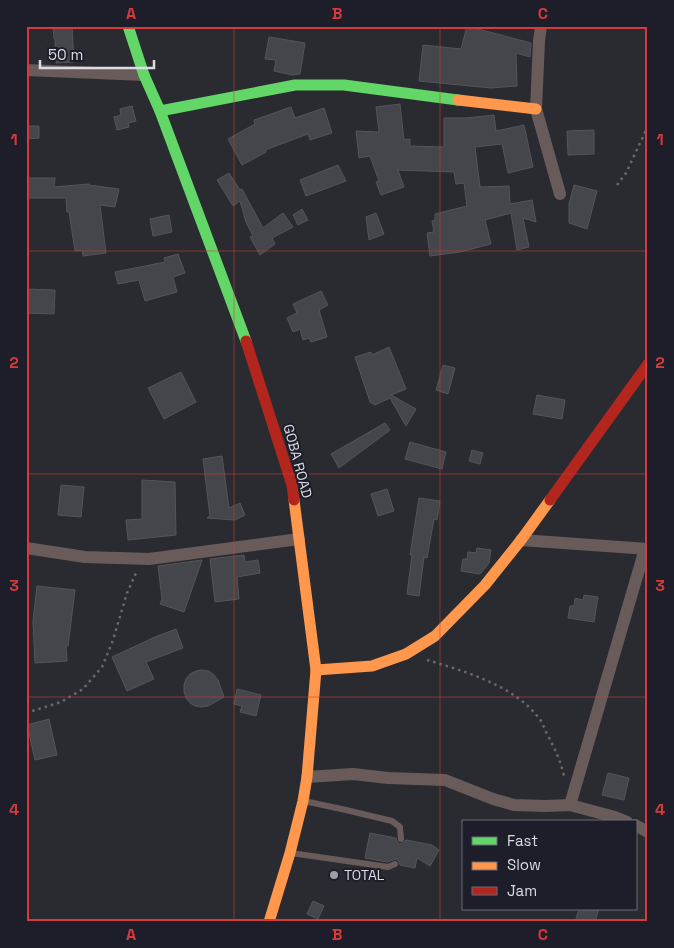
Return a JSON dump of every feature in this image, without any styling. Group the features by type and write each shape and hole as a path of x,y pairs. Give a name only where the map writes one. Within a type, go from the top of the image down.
{"main road":[{"name":"GOBA ROAD","path":"128,26 144,74 160,111 246,342 292,485 316,670 307,777 303,801 290,853 269,922"},
{"path":"160,111 295,85 344,85 536,109"},
{"path":"316,670 372,666 406,654 435,636 484,585 521,540 648,364"}],"street":[{"path":"541,26 536,109 560,194"},
{"path":"26,70 144,74"},
{"path":"26,548 84,557 149,559 299,539"},
{"path":"521,540 646,549 570,804"},
{"path":"307,777 353,774 388,778 445,780 493,799 514,805 546,806 570,804 622,820"},
{"path":"636,826 648,832"}],"lane":[{"path":"303,801 392,821 400,827 401,839"},
{"path":"290,853 388,867 395,864"}],"path":[{"path":"617,185 626,173 648,126"},
{"path":"26,713 60,702 82,690 102,666 137,571 149,559"},
{"path":"406,654 482,678 520,700 539,717 560,760 564,778"}],"building":[{"path":"53,26 72,26 74,62 56,63"},
{"path":"467,26 531,43 530,57 516,53 517,86 491,88 419,81 423,45 461,49"},
{"path":"269,37 305,43 300,74 292,75 274,71 276,60 265,59"},
{"path":"400,104 404,140 410,139 410,146 444,147 444,118 494,115 496,131 524,125 533,167 508,173 502,144 475,147 480,187 509,186 510,204 532,200 536,222 523,218 529,247 517,250 511,213 485,220 491,244 460,252 430,256 427,233 434,232 432,221 435,220 435,214 467,206 464,183 456,184 454,172 398,170 404,187 381,195 376,182 379,181 370,156 359,158 356,131 379,132 376,107"},
{"path":"132,106 136,121 128,123 129,127 117,130 114,117 121,115 120,109"},
{"path":"291,107 295,118 324,108 332,133 310,140 308,134 265,150 266,152 242,165 228,139 255,124 254,120"},
{"path":"26,126 39,126 39,138 26,139"},
{"path":"594,130 594,154 568,155 567,131"},
{"path":"338,165 346,181 306,196 300,180"},
{"path":"229,173 240,190 242,189 263,228 283,213 293,227 272,238 275,244 260,255 250,237 253,236 246,222 240,201 233,206 217,180"},
{"path":"26,178 55,178 54,187 89,184 119,189 115,207 100,205 106,253 83,256 82,250 75,251 66,198 26,198"},
{"path":"574,185 597,191 587,229 569,223 569,204"},
{"path":"302,209 308,220 298,225 293,215"},
{"path":"376,213 384,234 369,240 366,217"},
{"path":"169,215 172,232 153,236 150,219"},
{"path":"178,254 185,273 173,277 177,292 145,301 139,280 118,284 115,272 165,262 164,258"},
{"path":"26,289 55,290 54,314 26,313"},
{"path":"321,291 328,305 319,310 327,337 311,342 309,338 303,340 300,329 293,332 287,318 297,313 293,304"},
{"path":"389,347 406,389 391,395 416,409 406,426 390,398 375,405 370,402 355,357 371,352 372,355"},
{"path":"443,365 455,368 448,394 436,390"},
{"path":"181,372 196,402 164,419 148,388"},
{"path":"537,395 565,400 562,419 533,414"},
{"path":"385,423 390,430 339,468 331,454"},
{"path":"410,442 446,452 442,469 405,459"},
{"path":"472,450 483,453 480,464 469,461"},
{"path":"222,456 229,508 240,503 245,515 235,520 207,518 210,516 203,459"},
{"path":"142,480 175,482 176,535 128,540 126,520 142,519"},
{"path":"61,485 84,487 81,517 58,515"},
{"path":"387,489 394,511 378,516 371,494"},
{"path":"419,498 440,501 437,520 434,519 427,558 424,557 419,596 407,594 412,555 410,555"},
{"path":"477,548 491,550 489,563 480,574 461,571 463,559 467,559 468,552 476,553"},
{"path":"244,555 245,562 258,560 260,573 237,577 239,599 215,602 210,559"},
{"path":"202,560 184,612 160,604 162,599 158,566"},
{"path":"37,586 75,590 68,646 66,645 67,661 35,663 33,621"},
{"path":"584,595 598,597 594,622 568,618 570,606 574,606 575,598 583,600"},
{"path":"176,629 183,648 146,662 154,679 127,691 112,657"},
{"path":"202,670 209,671 214,675 218,680 224,697 208,706 202,707 190,703 184,692 184,685 190,674"},
{"path":"237,689 261,695 256,716 240,712 242,706 234,704"},
{"path":"49,719 57,755 35,760 27,725"},
{"path":"608,773 629,778 624,800 602,795"},
{"path":"370,833 396,838 399,844 406,840 432,845 439,850 430,866 417,858 415,868 400,865 396,859 387,862 365,858"},
{"path":"313,901 324,906 318,919 307,914"},
{"path":"579,910 599,910 595,922 575,922"}],"traffic: fast":[{"path":"128,26 144,75 160,111 246,341"},
{"path":"160,111 295,85 344,85 458,100"}],"traffic: slow":[{"path":"458,100 536,109"},
{"path":"269,922 290,853 303,801 307,777 316,670 294,500"},
{"path":"316,670 372,666 406,654 435,636 485,585 550,500"}],"traffic: jam":[{"path":"246,341 292,485 294,500"},
{"path":"550,500 648,364"}],"place":[{"name":"TOTAL","path":"334,875"}]}
